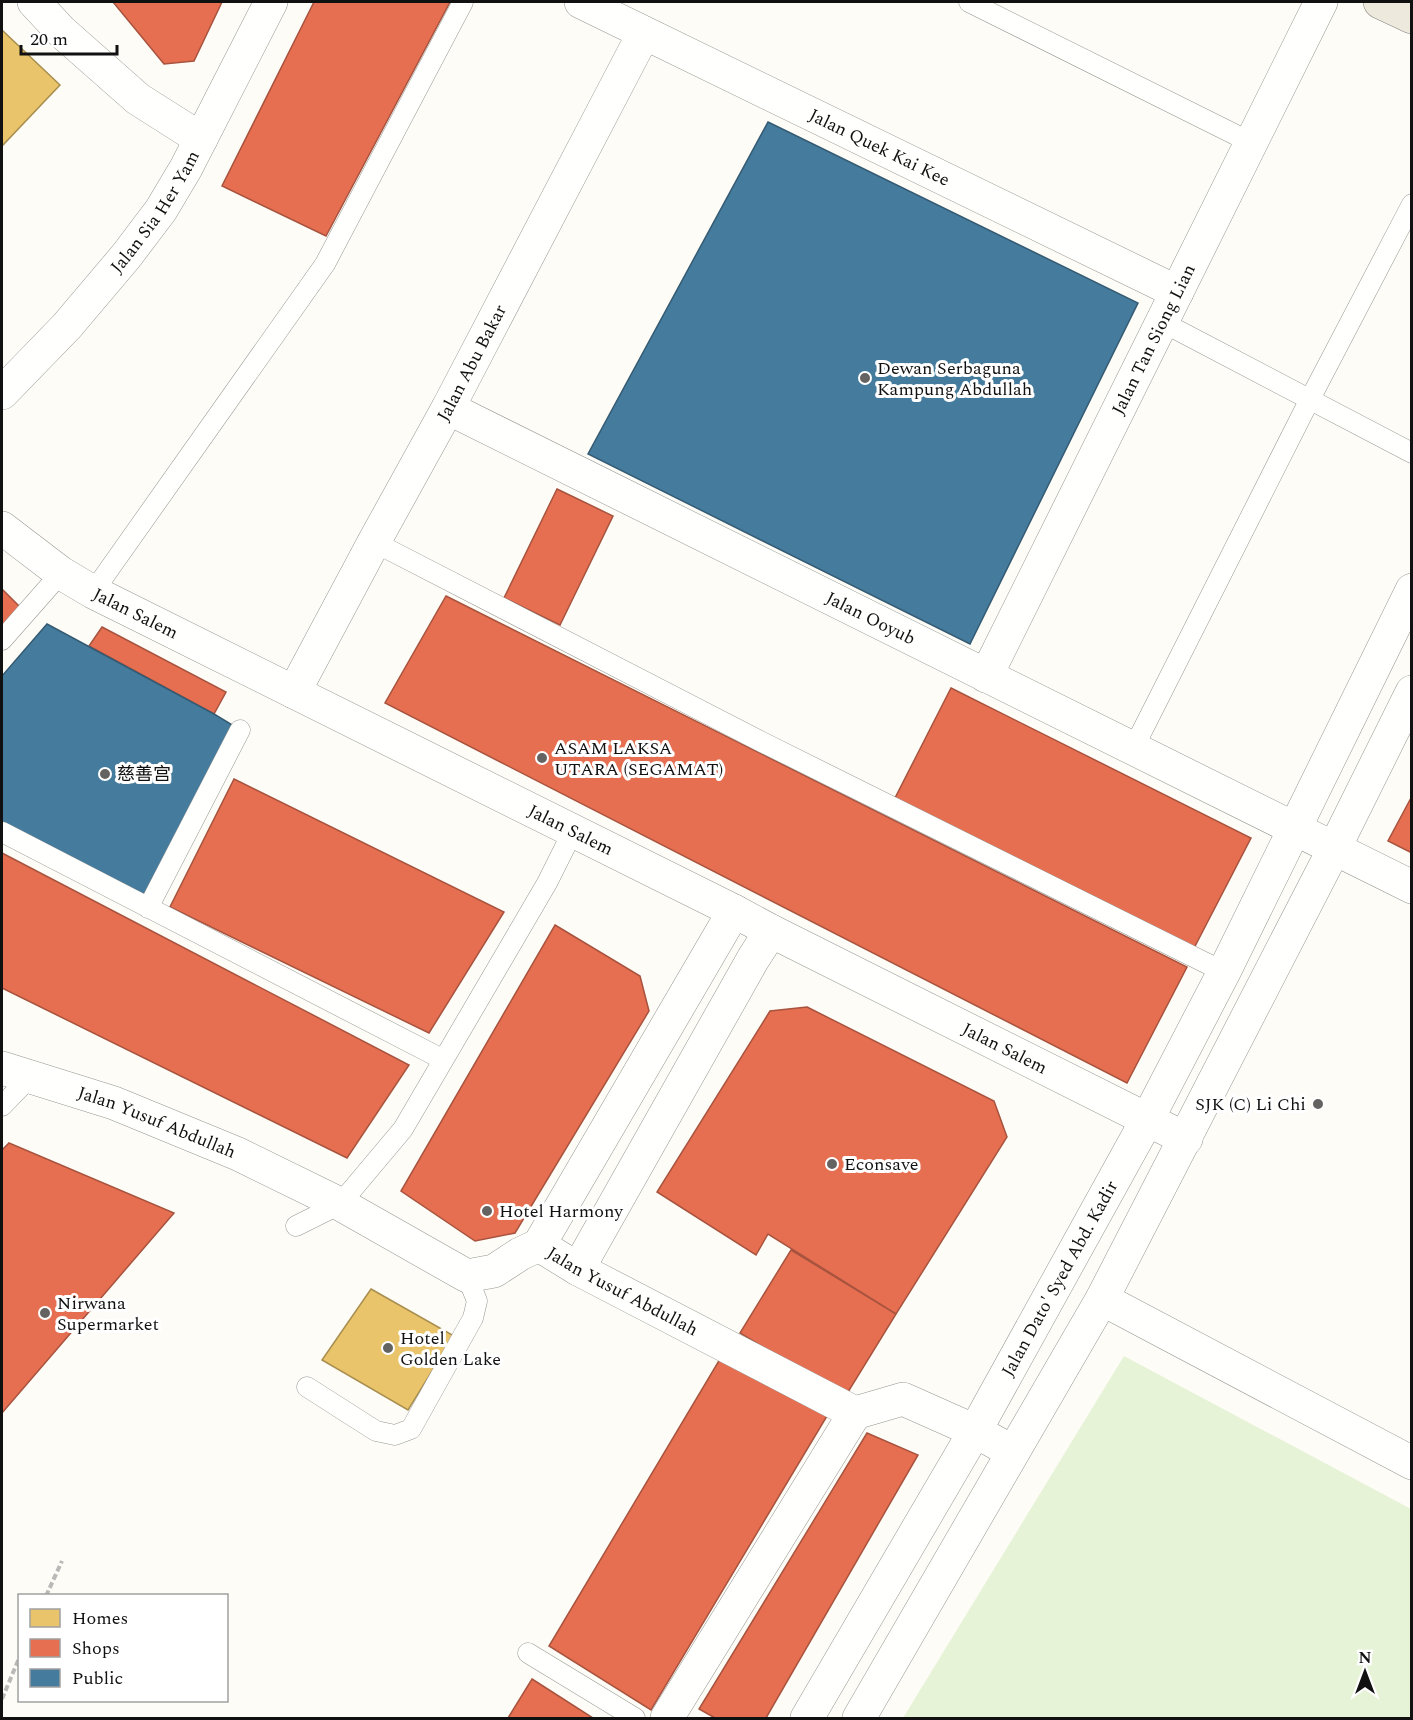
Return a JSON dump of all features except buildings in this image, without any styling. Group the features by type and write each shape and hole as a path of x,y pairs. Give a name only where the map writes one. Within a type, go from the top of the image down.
{"main road":[{"path":"1380,2 1412,17"}],"street":[{"path":"34,2 62,32 138,99 201,138"},
{"name":"Jalan Sia Her Yam","path":"2,393 67,326 127,255 166,201 186,168 271,2"},
{"name":"Jalan Quek Kai Kee","path":"581,2 1177,292"},
{"name":"Jalan Tan Siong Lian","path":"986,676 1321,2"},
{"name":"Jalan Abu Bakar","path":"294,692 448,408 644,33"},
{"name":"Jalan Ooyub","path":"448,408 1294,829"},
{"name":"Jalan Salem","path":"2,528 61,573 93,592 734,910 771,931 1186,1139"},
{"name":"Jalan Dato' Syed Abd. Kadir","path":"807,1719 975,1431 1147,1120 1224,972 1412,590"},
{"path":"859,1719 1102,1299 1186,1139 1412,692"},
{"path":"1294,829 1412,887"},
{"path":"539,1245 734,910"},
{"path":"578,1269 771,931"},
{"name":"Jalan Yusuf Abdullah","path":"16,1072 114,1103 238,1154 340,1204 467,1276 494,1271 539,1245 578,1269 855,1413"},
{"path":"1102,1299 1412,1463"},
{"path":"667,1719 855,1413 903,1399 975,1431 1012,1452"}],"lane":[{"path":"93,592 325,264 463,2"},
{"path":"969,2 1252,143"},
{"path":"1133,749 1310,399 1412,204"},
{"path":"1162,322 1412,453"},
{"path":"374,542 771,746 1224,972"},
{"path":"2,640 61,573"},
{"path":"148,908 240,730"},
{"path":"296,1226 340,1204 403,1129 442,1059 547,884 573,831"},
{"path":"2,832 442,1059"},
{"path":"2,1106 16,1072"},
{"path":"307,1387 376,1431 395,1435 411,1429 473,1318 477,1301 467,1276"},
{"path":"528,1653 635,1719"}],"path":[{"path":"47,1594 62,1561"},
{"path":"2,1699 18,1661"}],"green space":[{"path":"1124,1356 1411,1509 1411,1718 903,1718"}],"place":[{"name":"Dewan Serbaguna Kampung Abdullah","path":"865,378"},
{"name":"ASAM LAKSA UTARA (SEGAMAT)","path":"542,758"},
{"name":"慈善宫","path":"105,774"},
{"name":"SJK (C) Li Chi","path":"1318,1104"},
{"name":"Econsave","path":"832,1164"},
{"name":"Hotel Harmony","path":"487,1211"},
{"name":"Nirwana Supermarket","path":"45,1313"},
{"name":"Hotel Golden Lake","path":"388,1348"}]}
